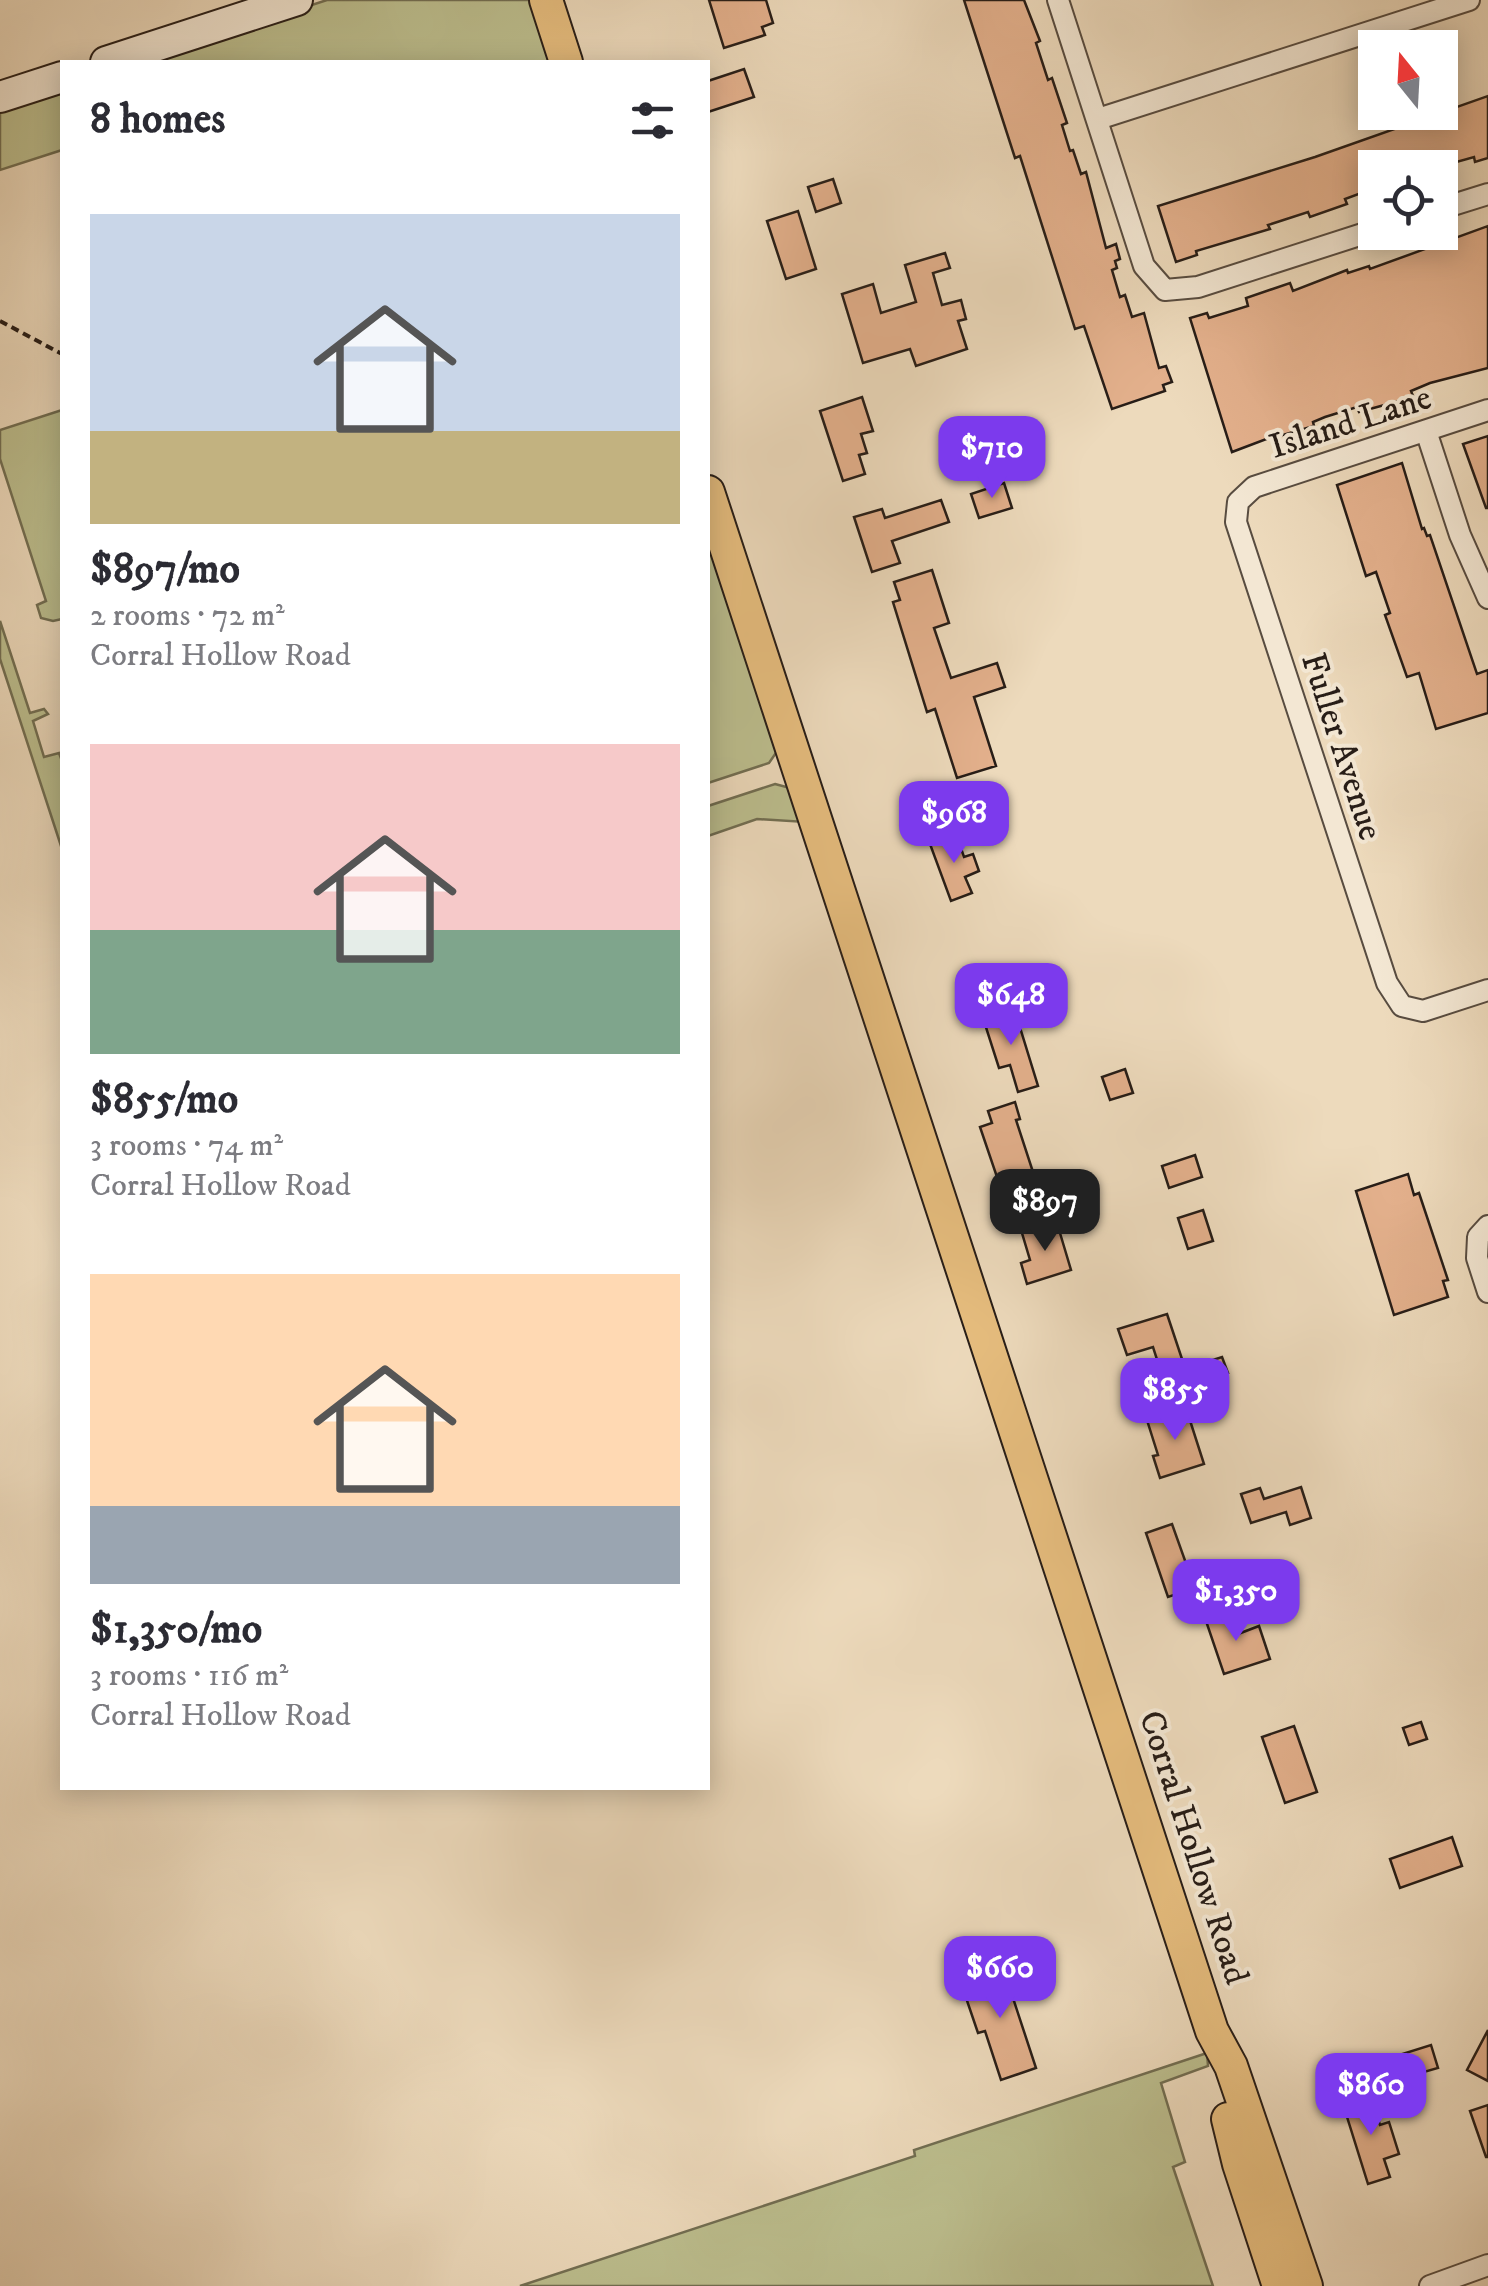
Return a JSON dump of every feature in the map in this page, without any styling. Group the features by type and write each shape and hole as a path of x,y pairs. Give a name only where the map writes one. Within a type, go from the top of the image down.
{"main road":[{"path":"112,60 297,0"},
{"path":"546,0 565,60"},
{"path":"0,98 60,78"},
{"name":"Corral Hollow Road","path":"710,498 1212,2031 1230,2066 1306,2286"},
{"name":"Corral Hollow Road","path":"1212,2031 1216,2069 1235,2150 1279,2286"}],"street":[{"path":"1058,0 1144,266 1165,290 1198,287 1358,235"},
{"path":"1098,119 1470,0"},
{"path":"1458,203 1488,194"},
{"name":"Island Lane","path":"1238,502 1254,487 1488,410"},
{"path":"1426,431 1460,536 1488,598"},
{"name":"Fuller Avenue","path":"1238,502 1236,522 1387,983 1402,1006 1423,1012 1488,990"},
{"path":"1483,1232 1477,1258 1488,1292"},
{"path":"1430,2286 1488,2265"}],"path":[{"path":"0,321 60,353"}],"green space":[{"path":"327,0 535,0 555,60 143,60"},
{"path":"55,89 60,93 60,151 0,170 0,107"},
{"path":"60,411 60,619 41,618 37,605 46,601 0,459 0,430"},
{"path":"710,532 780,747 769,763 710,782"},
{"path":"0,621 30,713 44,709 48,714 33,721 44,757 60,756 60,843 0,659"},
{"path":"775,784 794,789 805,822 757,819 710,835 710,805"},
{"path":"1207,2053 1208,2066 1161,2083 1185,2162 1173,2167 1213,2286 520,2286 915,2156 914,2150"}],"building":[{"path":"709,0 766,0 773,23 762,27 765,35 724,48"},
{"path":"964,0 1024,0 1040,41 1036,43 1048,80 1052,78 1067,123 1062,125 1070,151 1073,150 1081,174 1086,172 1106,248 1116,244 1120,259 1112,270 1120,297 1125,295 1132,317 1144,313 1159,368 1166,366 1172,382 1163,385 1165,391 1112,409 1084,326 1075,329 1020,156 1015,158"},
{"path":"744,69 754,97 710,111 710,80"},
{"path":"1488,96 1488,158 1458,162 1458,150 1358,150 1358,194 1345,199 1347,204 1310,217 1308,212 1268,225 1270,229 1196,251 1197,255 1176,262 1158,206 1392,130 1458,130 1458,107"},
{"path":"833,179 841,203 816,212 808,187"},
{"path":"798,211 816,269 786,279 767,221"},
{"path":"1488,226 1488,368 1430,383 1399,401 1359,412 1357,407 1325,417 1313,422 1314,426 1232,452 1190,318 1207,313 1209,318 1248,306 1246,298 1290,283 1293,291 1347,270 1348,273 1369,266 1370,269 1422,250 1458,250 1458,237"},
{"path":"945,253 950,268 933,273 942,305 961,300 966,319 958,321 967,349 916,366 910,349 863,363 842,294 873,284 881,313 916,302 905,265"},
{"path":"862,397 873,431 861,434 867,453 859,455 865,474 843,481 820,411"},
{"path":"1488,436 1488,508 1486,508 1463,444"},
{"path":"1402,463 1422,529 1430,535 1477,674 1488,670 1488,713 1436,729 1419,673 1407,677 1385,615 1390,613 1376,572 1366,576 1337,485"},
{"path":"1004,483 1012,508 979,518 971,494"},
{"path":"941,500 949,522 892,541 900,563 872,572 854,517 882,509 885,518"},
{"path":"932,570 949,623 934,628 951,678 997,663 1005,687 974,697 996,766 957,778 935,709 927,712 893,602 900,600 894,582"},
{"path":"956,834 964,857 973,854 979,871 965,877 972,893 951,901 930,844"},
{"path":"1014,1008 1038,1086 1018,1092 1010,1065 999,1068 983,1018"},
{"path":"1125,1069 1133,1093 1110,1100 1102,1077"},
{"path":"1015,1102 1020,1119 1016,1120 1033,1172 999,1183 980,1127 992,1123 988,1111"},
{"path":"1195,1155 1202,1177 1169,1188 1162,1166"},
{"path":"1408,1174 1414,1195 1419,1193 1448,1280 1443,1281 1448,1297 1394,1315 1356,1191"},
{"path":"1203,1210 1213,1241 1188,1249 1178,1218"},
{"path":"1057,1223 1071,1270 1027,1284 1021,1263 1030,1260 1022,1233"},
{"path":"1167,1314 1184,1365 1161,1372 1153,1347 1127,1355 1118,1329"},
{"path":"1222,1357 1228,1373 1206,1381 1200,1364"},
{"path":"1186,1408 1204,1464 1160,1478 1153,1456 1158,1455 1147,1420"},
{"path":"1301,1487 1311,1518 1290,1525 1286,1512 1251,1523 1241,1494 1260,1488 1264,1499"},
{"path":"1172,1524 1188,1569 1206,1563 1213,1582 1168,1597 1146,1533"},
{"path":"1231,1612 1238,1634 1259,1626 1270,1659 1224,1674 1206,1621"},
{"path":"1421,1722 1427,1739 1409,1745 1403,1728"},
{"path":"1294,1726 1317,1792 1285,1803 1262,1737"},
{"path":"1452,1837 1462,1866 1400,1888 1390,1859"},
{"path":"1010,1967 1018,1989 1011,1992 1036,2068 1001,2080 985,2031 978,2033 961,1983"},
{"path":"1488,2030 1488,2081 1467,2070"},
{"path":"1431,2045 1438,2068 1389,2082 1383,2060"},
{"path":"1371,2095 1380,2125 1389,2122 1399,2154 1384,2159 1390,2177 1368,2184 1343,2104"},
{"path":"1488,2105 1488,2157 1486,2157 1470,2111"}]}
